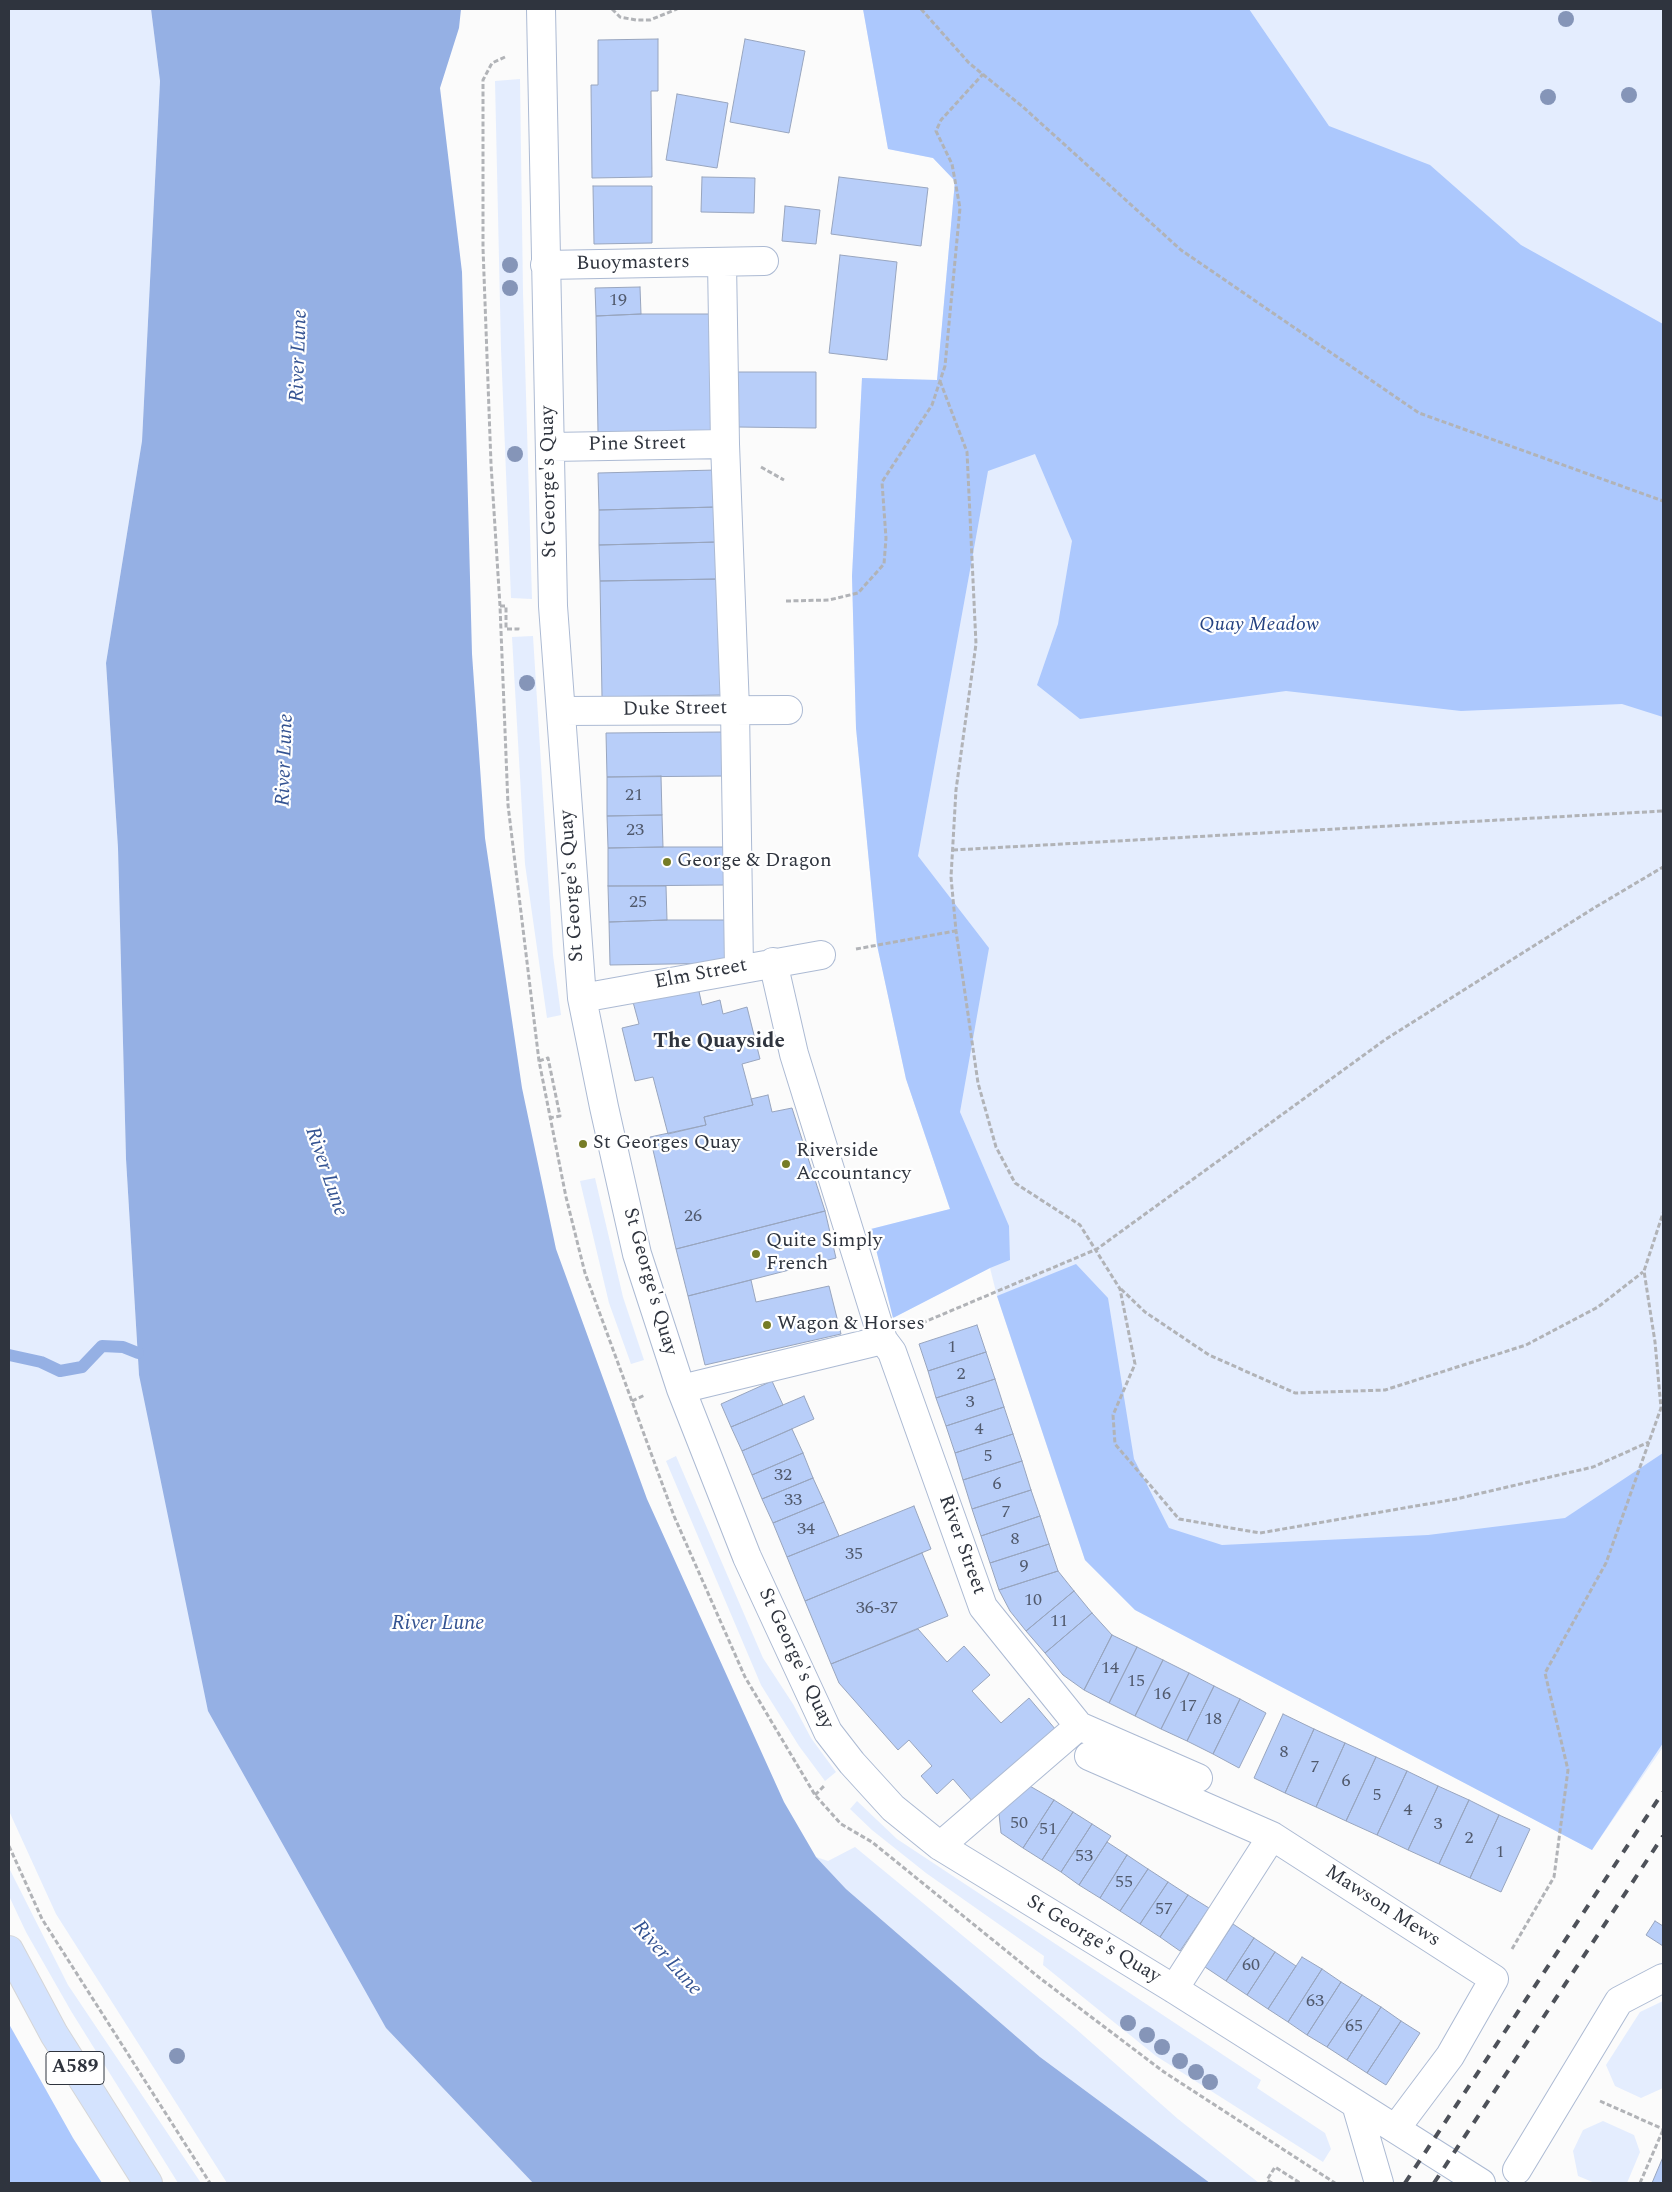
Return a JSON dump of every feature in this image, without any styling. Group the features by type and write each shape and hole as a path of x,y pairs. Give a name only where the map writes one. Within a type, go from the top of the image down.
{"main road":[{"name":"A589","path":"9,1950 54,2034 148,2183"}],"street":[{"name":"St George's Quay","path":"541,9 553,606 582,998 594,1065 637,1254 681,1389 747,1557 828,1732 852,1763 893,1808 940,1846 1174,1989 1481,2183"},
{"name":"Buoymasters","path":"545,265 764,260"},
{"path":"722,262 725,444 735,709 739,968"},
{"name":"Pine Street","path":"550,446 725,444"},
{"name":"Duke Street","path":"561,711 788,710"},
{"name":"Elm Street","path":"582,998 739,968 821,955"},
{"name":"River Street","path":"773,962 794,1054 883,1340 892,1352 983,1607 1079,1726 1198,1778"},
{"path":"681,1389 883,1340"},
{"path":"940,1846 1079,1726"},
{"name":"Mawson Mews","path":"1089,1756 1272,1836 1494,1979"},
{"path":"1174,1989 1272,1836"},
{"path":"1517,2170 1619,2001 1663,1978"},
{"path":"1396,2128 1450,2056 1494,1979"},
{"path":"1356,2104 1379,2183"}],"path":[{"path":"612,9 620,17 650,20 677,9"},
{"path":"921,9 968,63 1024,107 1181,250 1419,412 1663,501"},
{"path":"492,63 483,80 483,248 491,464 500,606 508,805 539,1061 549,1118 585,1273 674,1516 745,1677 815,1795 842,1824 872,1842 1041,1979 1164,2072 1335,2183"},
{"path":"786,600 829,600 858,593 884,564 886,538 882,482 932,405 944,366 960,208 952,164 936,131 941,120 983,74"},
{"path":"940,381 967,452 976,644 956,790 951,877 956,931 978,1083 996,1146 1015,1183 1080,1226 1097,1249 1120,1289 1145,1312 1209,1355 1295,1393 1385,1390 1526,1345 1598,1306 1644,1271"},
{"path":"500,606 506,606 506,629 518,629"},
{"path":"953,850 1663,811"},
{"path":"883,1340 1097,1249 1386,1039 1594,908 1663,867"},
{"path":"821,955 956,931"},
{"path":"539,1061 548,1058 560,1116 549,1118"},
{"path":"554,1086 560,1085"},
{"path":"1494,1979 1554,1878 1568,1770 1545,1673 1606,1563 1661,1408 1656,1342 1644,1271 1663,1214"},
{"path":"1120,1289 1135,1364 1112,1415 1115,1444 1179,1519 1260,1533 1456,1499 1593,1467 1649,1442"},
{"path":"632,1401 648,1394"},
{"path":"815,1795 824,1785"},
{"path":"9,1846 42,1919 210,2183"},
{"path":"1568,2086 1663,2130 1640,2183"},
{"path":"1272,2183 1268,2180 1275,2167 1300,2183"}],"green space":[{"path":"9,9 151,9 160,81 142,441 106,663 118,848 126,1159 139,1375 386,2028 533,2183 227,2183 56,1914 9,1811"},
{"name":"Quay Meadow","path":"863,9 1663,9 1663,1747 1592,1850 1135,1610 1085,1560 997,1296 990,1268 893,1318 871,1229 950,1209 906,1079 877,945 856,728 852,576 862,378 937,380 955,181 933,158 888,149"},
{"path":"863,9 1249,9 1329,126 1430,165 1521,245 1663,324 1663,717 1622,704 1461,711 1286,691 1080,719 1037,685 1058,624 1072,541 1035,454 988,471 918,856 989,948 960,1112 1009,1226 1010,1260 990,1268 893,1318 871,1229 950,1209 906,1079 877,945 856,728 852,576 862,378 937,380 955,181 933,158 888,149"},
{"path":"520,79 523,293 532,599 511,598 501,349 495,81"},
{"path":"533,636 553,955 561,1015 547,1018 525,864 512,637"},
{"path":"595,1178 623,1297 644,1360 631,1364 609,1303 580,1181"},
{"path":"1076,1264 1108,1298 1134,1459 1169,1528 1222,1545 1428,1535 1565,1518 1663,1453 1663,1743 1592,1850 1135,1610 1085,1560 997,1296"},
{"path":"676,1456 763,1658 793,1704 811,1738 836,1772 825,1781 799,1746 761,1685 666,1461"},
{"path":"857,1801 897,1839 1261,2080 1257,2088 1325,2133 1331,2149 1323,2162 1156,2056 1043,1965 1044,1956 926,1873 872,1830 850,1809"},
{"path":"855,1847 1076,2029 1178,2119 1259,2183 1210,2183 1040,2057 846,1889 816,1857 828,1861"},
{"path":"9,1868 68,1985 201,2183 178,2183 71,2011 26,1932 9,1896"},
{"path":"1663,2001 1663,2088 1641,2098 1615,2086 1606,2065 1640,2012"},
{"path":"9,2024 73,2138 102,2183 9,2183"},
{"path":"1603,2121 1634,2135 1640,2152 1627,2183 1595,2183 1578,2176 1573,2151 1583,2130"}],"water":[{"name":"River Lune","path":"151,9 461,9 459,28 440,88 462,272 472,654 485,838 522,1088 556,1249 647,1499 784,1802 816,1857 846,1889 1040,2057 1210,2183 533,2183 386,2028 208,1711 139,1375 126,1159 118,848 106,663 142,441 160,81"}],"building":[{"path":"658,39 658,91 651,91 652,177 592,178 591,85 598,85 598,40"},
{"path":"745,39 805,51 789,133 730,122"},
{"path":"677,94 728,103 717,168 666,160"},
{"path":"702,177 755,178 754,213 701,212"},
{"path":"839,177 928,188 921,246 831,234"},
{"path":"593,186 652,186 652,243 594,244"},
{"path":"785,206 820,210 816,244 782,241"},
{"path":"840,255 897,262 887,360 829,353"},
{"path":"640,287 641,314 596,316 595,288"},
{"path":"714,314 716,431 598,432 596,316"},
{"path":"737,372 816,372 816,428 737,427"},
{"path":"716,470 717,507 599,510 598,473"},
{"path":"717,507 718,542 599,545 599,510"},
{"path":"718,542 719,579 600,581 599,545"},
{"path":"719,579 721,695 602,697 600,581"},
{"path":"724,732 725,776 607,777 606,733"},
{"path":"661,776 662,815 607,816 607,777"},
{"path":"662,815 663,847 608,848 607,816"},
{"name":"George & Dragon","path":"726,847 726,885 608,886 608,848"},
{"path":"608,886 666,886 667,920 609,922"},
{"path":"728,920 729,963 610,965 609,922"},
{"path":"698,987 702,1005 720,1000 723,1014 747,1007 760,1059 742,1064 753,1105 704,1117 706,1125 668,1134 653,1077 635,1081 622,1028 639,1024 633,1002"},
{"path":"768,1095 772,1112 792,1108 825,1211 676,1249 650,1137 706,1125 704,1117 753,1105 751,1099"},
{"name":"Quite Simply French","path":"825,1211 836,1258 688,1296 676,1249"},
{"name":"Wagon & Horses","path":"751,1280 756,1302 829,1286 841,1334 705,1365 688,1296"},
{"path":"977,1325 986,1352 928,1371 919,1344"},
{"path":"986,1352 995,1379 936,1398 928,1371"},
{"path":"995,1379 1004,1407 946,1426 936,1398"},
{"path":"772,1381 783,1405 731,1427 721,1404"},
{"path":"804,1396 814,1419 742,1451 731,1427"},
{"path":"1004,1407 1013,1434 955,1453 946,1426"},
{"path":"792,1429 803,1453 752,1475 742,1451"},
{"path":"1013,1434 1022,1461 963,1480 955,1453"},
{"path":"803,1453 813,1478 762,1499 752,1475"},
{"path":"1022,1461 1031,1490 972,1509 963,1480"},
{"path":"813,1478 824,1502 773,1523 762,1499"},
{"path":"1031,1490 1040,1516 981,1536 972,1509"},
{"path":"824,1502 839,1536 787,1557 773,1523"},
{"path":"914,1506 931,1549 805,1601 787,1557"},
{"path":"1040,1516 1049,1544 990,1563 981,1536"},
{"path":"1049,1544 1058,1571 999,1590 990,1563"},
{"path":"922,1553 948,1616 831,1664 805,1601"},
{"path":"1058,1571 1074,1591 1026,1631 1010,1611 999,1590"},
{"path":"1074,1591 1092,1613 1045,1653 1026,1631"},
{"path":"1092,1613 1112,1635 1084,1690 1063,1675 1045,1653"},
{"path":"918,1629 947,1662 964,1646 990,1675 972,1691 1001,1723 1029,1698 1056,1730 973,1802 953,1779 937,1794 921,1776 932,1766 909,1740 898,1750 839,1683 831,1664"},
{"path":"1112,1635 1137,1647 1109,1703 1084,1690"},
{"path":"1137,1647 1163,1660 1135,1716 1109,1703"},
{"path":"1163,1660 1189,1673 1161,1729 1135,1716"},
{"path":"1189,1673 1214,1686 1187,1741 1161,1729"},
{"path":"1214,1686 1240,1699 1213,1754 1187,1741"},
{"path":"1240,1699 1266,1713 1239,1768 1213,1754"},
{"path":"1283,1714 1314,1729 1285,1793 1254,1778"},
{"path":"1314,1729 1345,1743 1316,1807 1285,1793"},
{"path":"1345,1743 1376,1757 1346,1821 1316,1807"},
{"path":"1376,1757 1407,1771 1377,1835 1346,1821"},
{"path":"1407,1771 1438,1786 1408,1850 1377,1835"},
{"path":"1028,1785 1054,1800 1023,1848 1001,1833 999,1814"},
{"path":"1438,1786 1469,1800 1439,1864 1408,1850"},
{"path":"1054,1800 1073,1812 1042,1860 1023,1848"},
{"path":"1469,1800 1499,1815 1470,1878 1439,1864"},
{"path":"1073,1812 1092,1824 1061,1872 1042,1860"},
{"path":"1499,1815 1530,1829 1501,1892 1470,1878"},
{"path":"1092,1824 1111,1836 1079,1885 1061,1872"},
{"path":"1107,1842 1127,1855 1100,1898 1079,1885"},
{"path":"1127,1855 1148,1869 1120,1911 1100,1898"},
{"path":"1148,1869 1168,1882 1140,1924 1120,1911"},
{"path":"1168,1882 1188,1895 1160,1937 1140,1924"},
{"path":"1188,1895 1209,1908 1180,1951 1160,1937"},
{"path":"1655,1921 1663,1926 1663,1946 1646,1935"},
{"path":"1233,1924 1254,1938 1226,1981 1205,1967"},
{"path":"1254,1938 1275,1952 1247,1995 1226,1981"},
{"path":"1275,1952 1296,1966 1268,2009 1247,1995"},
{"path":"1302,1957 1322,1969 1288,2022 1268,2009"},
{"path":"1322,1969 1341,1982 1307,2035 1288,2022"},
{"path":"1341,1982 1362,1995 1327,2047 1307,2035"},
{"path":"1362,1995 1381,2007 1347,2060 1327,2047"},
{"path":"1381,2007 1401,2021 1367,2073 1347,2060"},
{"path":"1401,2021 1420,2033 1386,2085 1367,2073"},
{"path":"1663,2157 1663,2183 1652,2183"}],"waterway":[{"path":"9,1355 41,1362 60,1371 82,1367 102,1346 123,1347 138,1353"}],"railway":[{"path":"1405,2183 1663,1792"},
{"path":"1434,2183 1663,1836"}],"place":[{"name":"George & Dragon","path":"667,862"},
{"name":"St Georges Quay","path":"583,1144"},
{"name":"Riverside Accountancy","path":"786,1164"},
{"name":"Quite Simply French","path":"756,1254"},
{"name":"Wagon & Horses","path":"767,1325"}],"district":[{"name":"The Quayside","path":"719,1043"}]}
